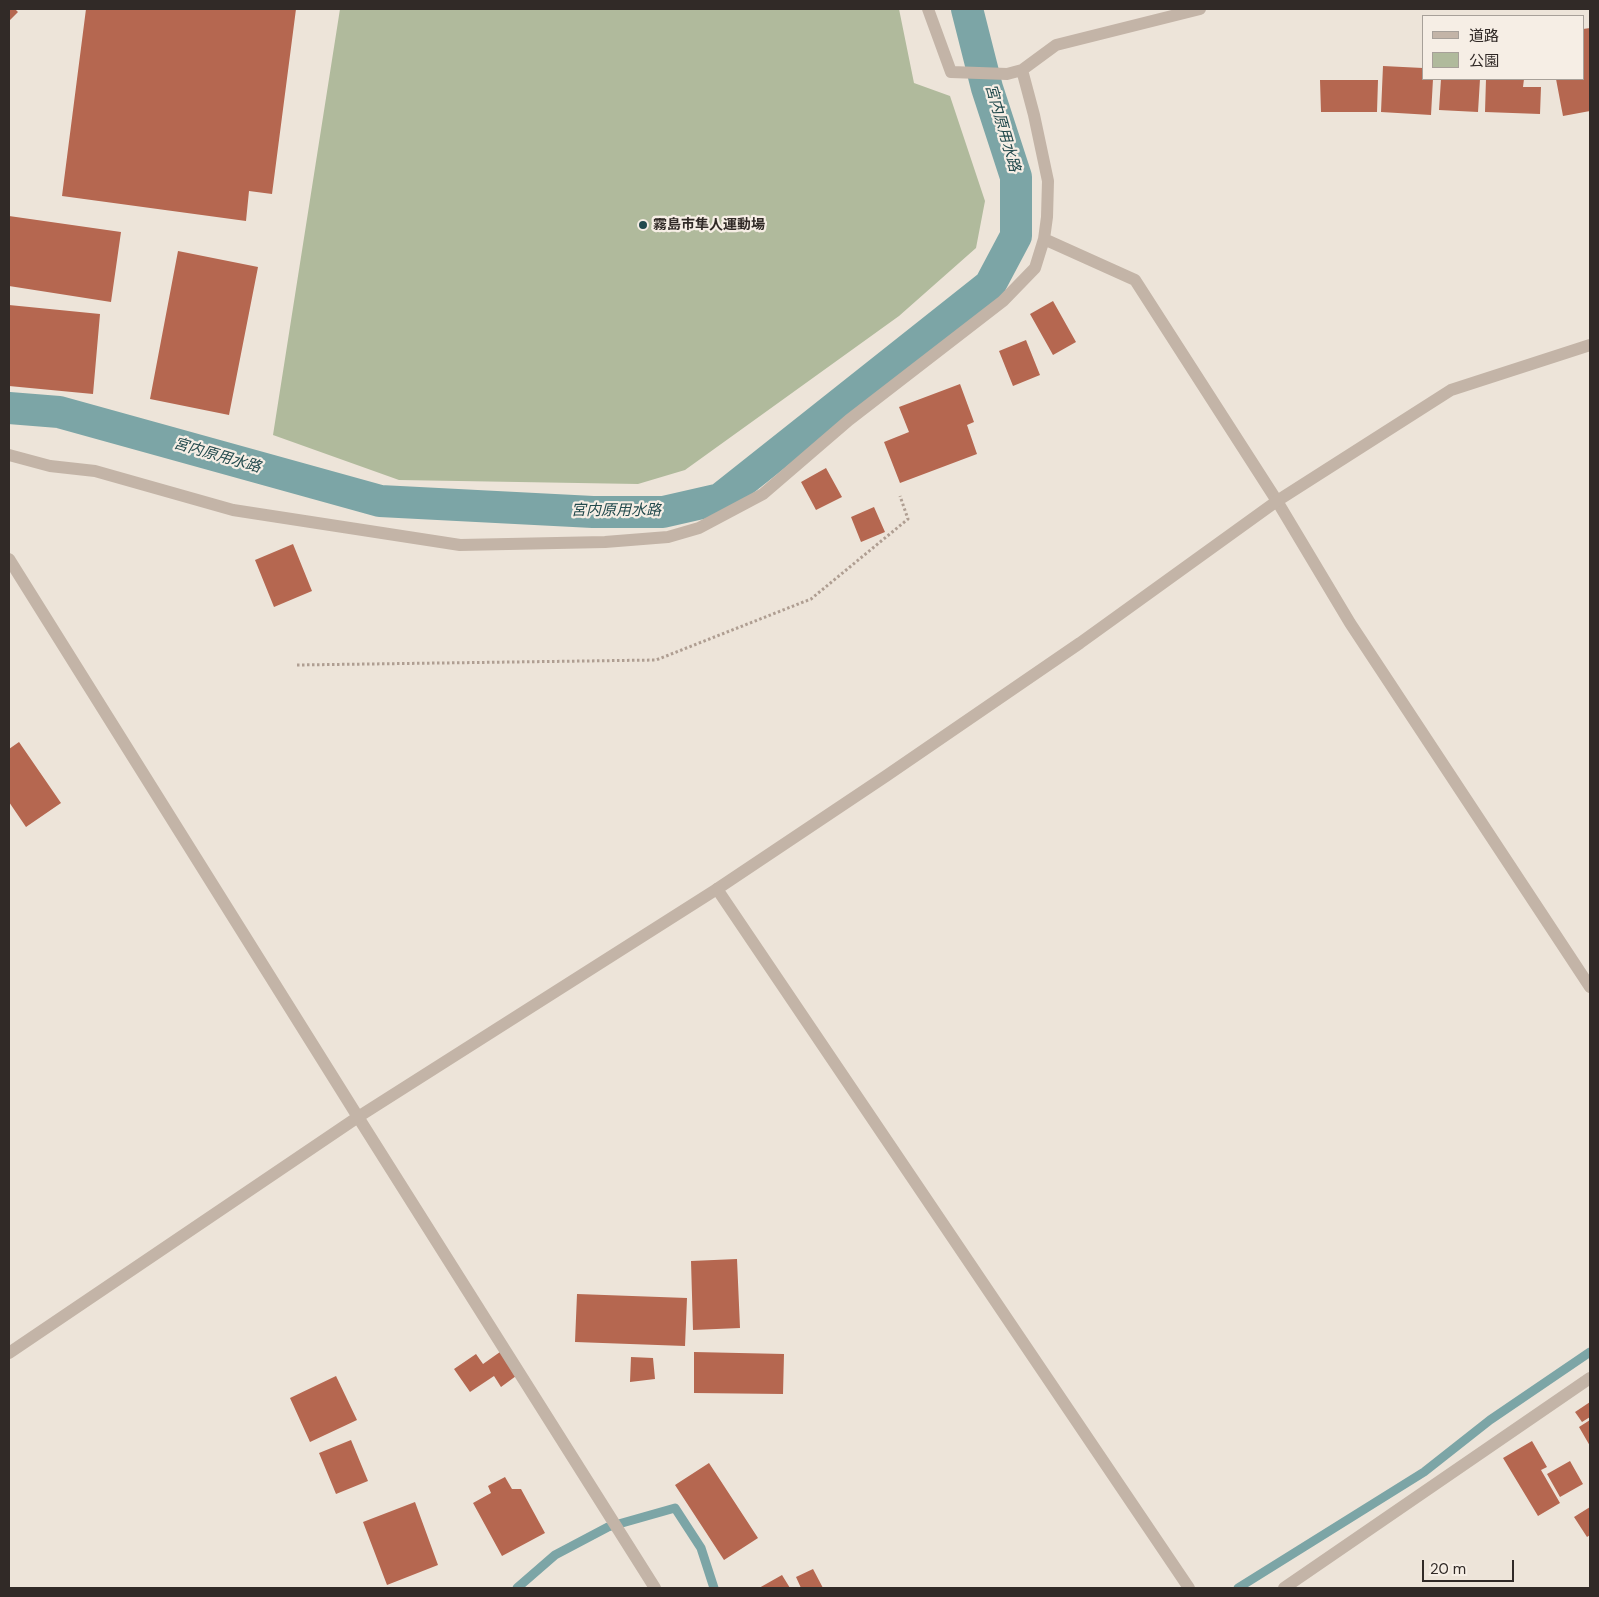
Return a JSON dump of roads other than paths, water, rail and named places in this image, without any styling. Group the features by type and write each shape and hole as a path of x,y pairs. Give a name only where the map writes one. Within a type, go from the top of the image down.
{"street":[{"path":"928,9 951,72 1007,74 1022,70 1056,45 1200,9"},
{"path":"9,456 50,466 95,471 233,510 460,545 605,542 668,537 699,528 763,494 849,420 1003,301 1035,268 1044,239 1047,218 1048,181 1022,70"},
{"path":"1044,239 1135,280 1277,501 1356,631 1590,987"},
{"path":"9,1353 358,1117 717,889 1080,643 1277,501 1451,390 1590,345"},
{"path":"9,559 655,1588"},
{"path":"717,889 1189,1588"},
{"path":"1284,1588 1590,1378"}],"waterway":[{"name":"宮内原用水路","path":"9,408 59,412 380,501 593,512 663,512 720,499 990,285 1016,236 1016,177 987,88 967,9"},
{"path":"1238,1588 1424,1472 1490,1420 1590,1352"},
{"path":"517,1588 555,1555 608,1527 675,1508 701,1548 714,1588"}],"place":[{"name":"霧島市隼人運動場","path":"643,225"}]}
